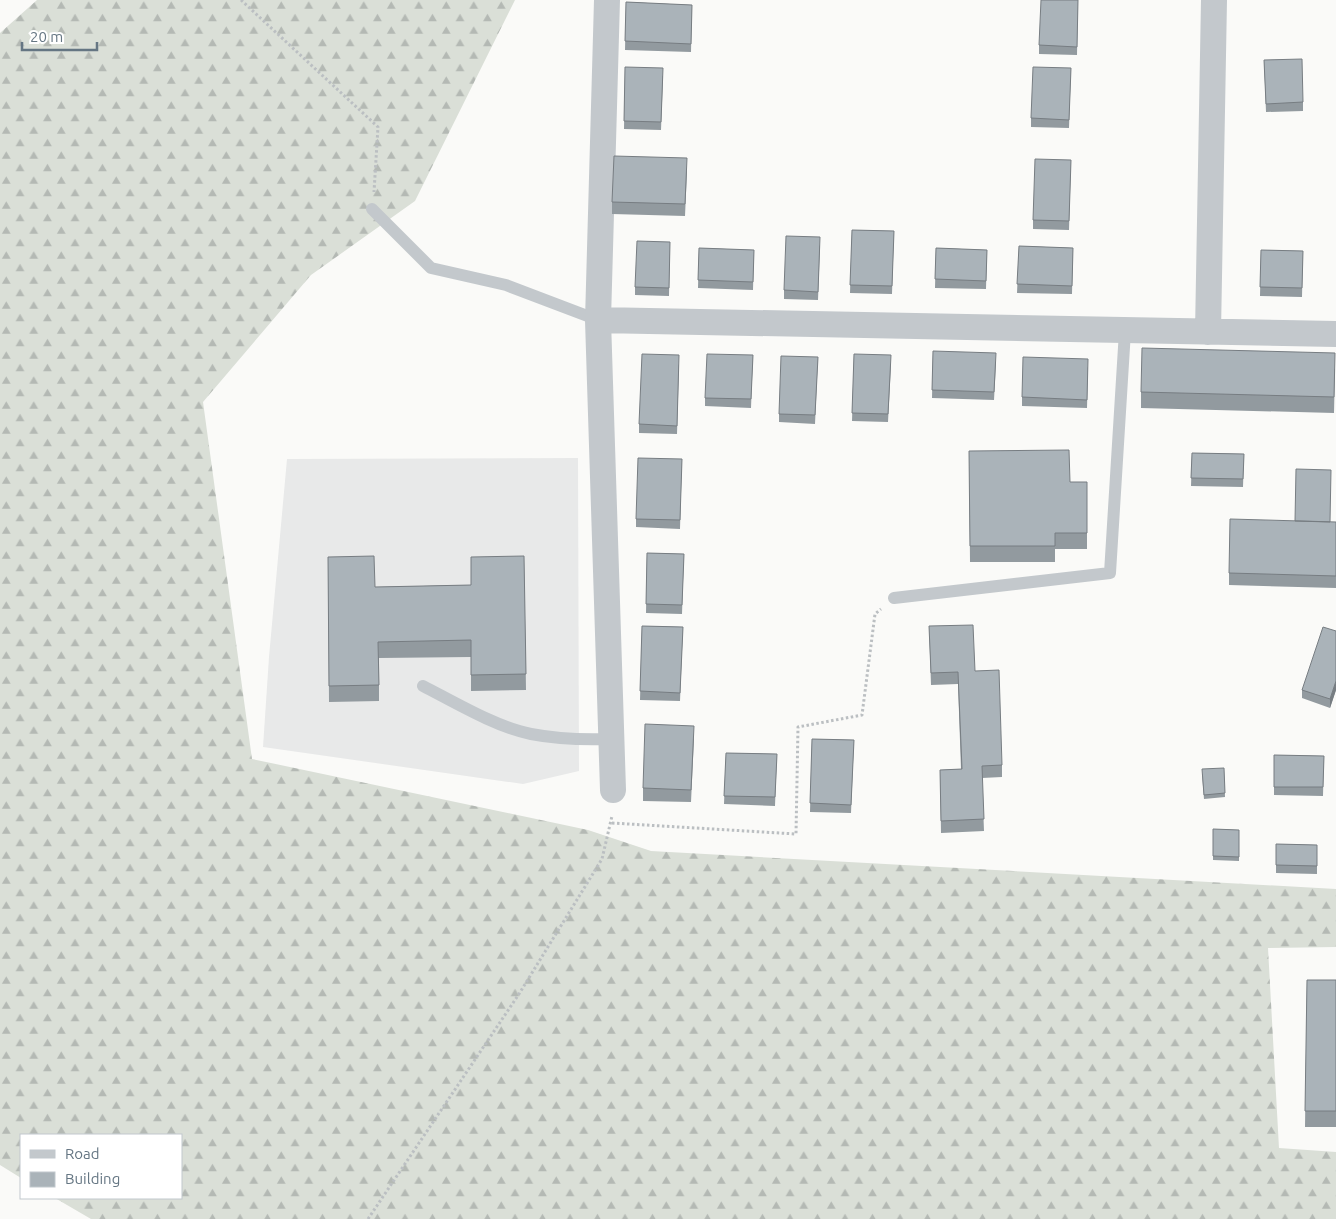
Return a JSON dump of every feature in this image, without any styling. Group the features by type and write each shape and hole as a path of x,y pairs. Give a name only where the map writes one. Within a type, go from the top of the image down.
{"street":[{"path":"607,0 598,320 613,790"},
{"path":"1208,332 1214,0"},
{"path":"598,320 1336,334"}],"lane":[{"path":"372,209 431,268 506,285 598,320"},
{"path":"894,598 1110,573 1125,331"},
{"path":"423,686 479,715 530,734 588,740 611,739"}],"path":[{"path":"241,0 378,127 372,209"},
{"path":"612,823 796,834 798,727 862,714 875,614 894,598"},
{"path":"368,1219 519,994 602,859 612,823 613,790"}],"shaded area":[{"path":"578,458 579,771 523,784 263,747 287,459"}],"green space":[{"path":"37,0 515,0 415,201 311,275 203,402 252,759 588,830 651,851 1336,889 1336,947 1268,948 1279,1148 1336,1152 1336,1219 91,1219 57,1199 182,1199 182,1134 20,1134 20,1177 0,1165 0,33"}],"building":[{"path":"1041,0 1078,0 1077,47 1039,45"},
{"path":"626,2 692,5 691,44 625,41"},
{"path":"1302,59 1303,102 1266,104 1264,60"},
{"path":"625,67 663,68 661,122 624,121"},
{"path":"1033,67 1071,68 1069,120 1031,118"},
{"path":"614,156 687,158 685,204 612,202"},
{"path":"1035,159 1071,160 1069,221 1033,220"},
{"path":"852,230 894,231 892,286 850,285"},
{"path":"786,236 820,237 818,292 784,290"},
{"path":"637,241 670,242 669,288 635,287"},
{"path":"1019,246 1073,248 1072,286 1017,284"},
{"path":"699,248 754,250 753,282 698,280"},
{"path":"936,248 987,250 986,281 935,279"},
{"path":"1261,250 1303,251 1302,288 1260,287"},
{"path":"1142,348 1335,353 1334,397 1141,392"},
{"path":"933,351 996,353 994,392 932,390"},
{"path":"642,354 679,355 677,426 639,424"},
{"path":"707,354 753,355 751,399 705,398"},
{"path":"854,354 891,355 888,414 852,413"},
{"path":"781,356 818,357 815,415 779,414"},
{"path":"1023,357 1088,359 1087,400 1022,397"},
{"path":"1069,450 1070,482 1087,482 1087,533 1055,533 1055,546 970,546 969,451"},
{"path":"1192,453 1244,454 1243,479 1191,478"},
{"path":"638,458 682,459 680,520 636,519"},
{"path":"1296,469 1331,470 1330,522 1295,521"},
{"path":"1230,519 1336,522 1336,576 1229,573"},
{"path":"647,553 684,554 682,605 646,604"},
{"path":"374,556 375,587 471,585 471,557 524,556 526,674 471,675 471,640 378,642 379,685 329,686 328,557"},
{"path":"973,625 975,671 999,670 1002,765 982,766 984,819 941,821 940,770 962,769 958,672 931,673 929,626"},
{"path":"642,626 683,627 680,693 640,691"},
{"path":"1323,627 1336,631 1336,681 1330,699 1302,690"},
{"path":"645,724 694,726 691,790 643,788"},
{"path":"812,739 854,740 851,805 810,803"},
{"path":"726,753 777,754 775,797 724,796"},
{"path":"1274,755 1324,756 1323,787 1274,787"},
{"path":"1224,768 1225,793 1204,795 1202,769"},
{"path":"1213,829 1239,830 1239,857 1213,856"},
{"path":"1276,844 1317,845 1317,866 1276,865"},
{"path":"1307,980 1336,980 1336,1111 1305,1111"}]}
